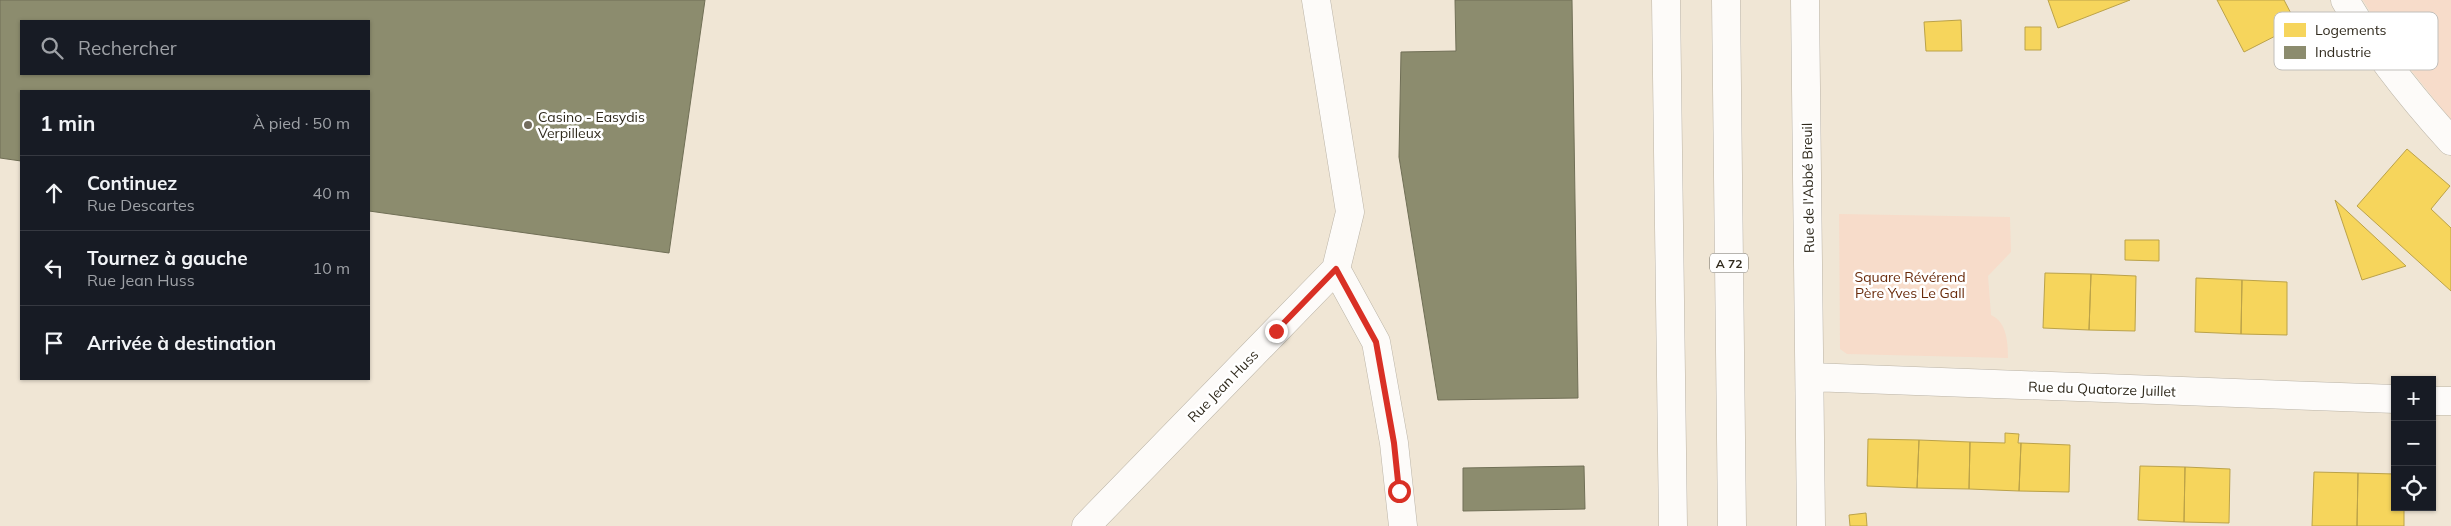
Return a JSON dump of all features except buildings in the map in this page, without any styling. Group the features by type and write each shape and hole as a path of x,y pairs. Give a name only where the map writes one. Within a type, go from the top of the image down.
{"main road":[{"path":"1316,0 1350,212 1336,269 1376,342 1394,443 1403,526"},
{"path":"1666,0 1673,526"},
{"name":"A 72","path":"1726,0 1732,526"},
{"name":"Rue de l'Abbé Breuil","path":"1805,0 1811,526"},
{"path":"2345,0 2352,12"},
{"path":"2393,70 2419,106 2451,141"},
{"name":"Rue Jean Huss","path":"1086,526 1336,269"},
{"name":"Rue du Quatorze Juillet","path":"1810,377 2391,400"},
{"path":"2436,401 2451,402"}],"green space":[{"path":"2363,0 2451,0 2451,120 2411,70 2438,70 2438,12 2370,12"},
{"name":"Square Révérend Père Yves Le Gall","path":"1839,214 2010,217 2011,252 1988,276 1991,315 1996,318 2003,328 2007,340 2008,358 1847,354 1840,349"}],"place":[{"name":"Casino - Easydis Verpilleux","path":"528,125"}],"route":[{"path":"1276,331 1336,269 1376,342 1394,443 1399,491"}]}
